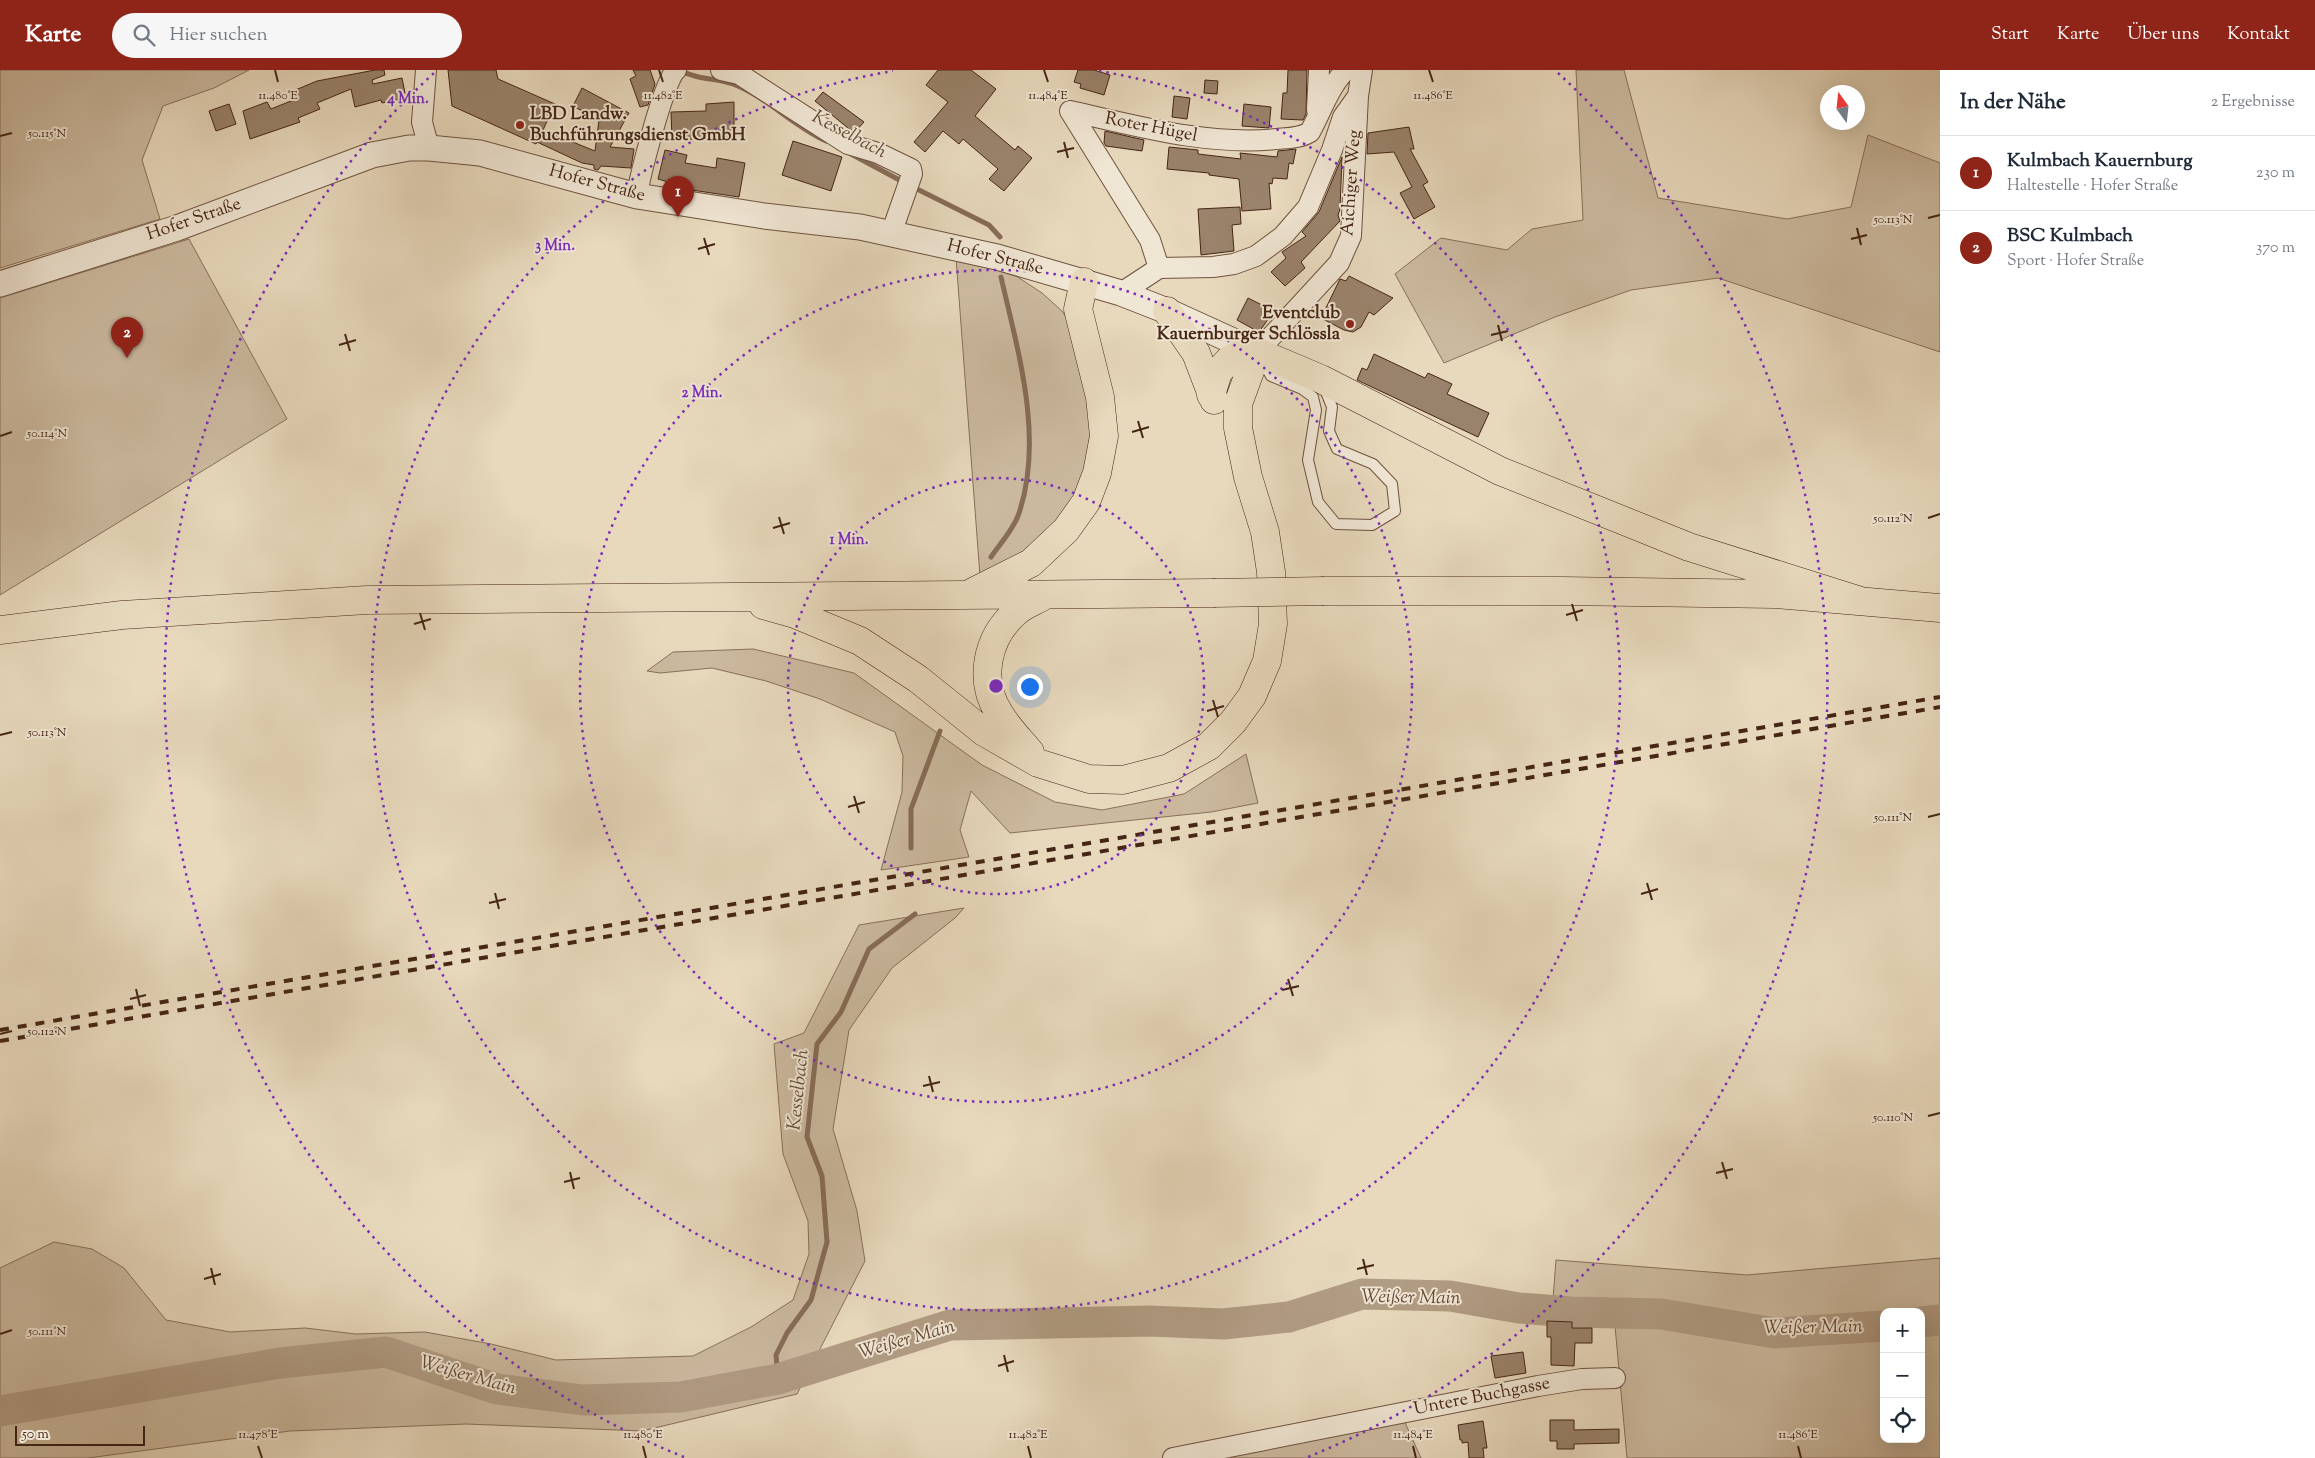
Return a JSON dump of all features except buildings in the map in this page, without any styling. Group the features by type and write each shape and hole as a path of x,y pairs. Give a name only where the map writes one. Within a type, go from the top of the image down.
{"highway":[{"path":"969,594 1031,563 1066,530 1086,502 1097,473 1104,436 1100,397 1078,309 1084,282"},
{"path":"1167,310 1196,353 1248,477"},
{"path":"735,598 795,614 860,641 918,679 984,732 1038,763 1089,779 1123,780 1169,768 1209,746 1233,722 1252,696 1267,661 1273,624 1271,572 1265,532 1248,477 1238,428 1238,404 1257,352"},
{"path":"1212,395 1218,372 1230,359 1242,353 1257,352 1321,380 1500,471 1689,547 1861,600"},
{"path":"0,630 122,615 367,600 1562,591 1776,594 1940,608"},
{"path":"1038,763 998,712 987,688 987,662 996,634 1016,612 1045,595"}],"street":[{"path":"426,70 422,122 429,148"},
{"path":"721,70 739,74 848,144 878,153 911,169 912,174 891,234"},
{"path":"1316,122 1319,70"},
{"name":"Roter Hügel","path":"1159,268 1156,253 1145,232 1070,111 1178,134 1238,142 1305,135 1310,132 1316,122 1334,83 1346,70"},
{"name":"Aichiger Weg","path":"1257,352 1339,264 1351,236 1358,96 1362,70"},
{"path":"637,196 639,182 670,73"},
{"path":"1121,293 1159,268 1213,267 1234,264 1256,256 1283,236 1308,207 1332,150 1340,124 1351,104 1358,96"},
{"name":"Hofer Straße","path":"0,284 177,228 372,155 409,148 429,148 480,153 637,196 755,215 860,227 997,256 1121,293 1167,310 1257,352"},
{"name":"Untere Buchgasse","path":"1173,1458 1538,1386 1582,1379 1616,1378"}],"lane":[{"path":"1257,352 1271,376 1302,389 1313,397 1316,410 1308,460 1318,502 1336,524 1372,525 1395,511 1392,484 1373,464 1337,448 1329,431 1332,407 1321,380"}],"shaded area":[{"path":"0,70 249,70 214,88 163,106 142,160 160,219 0,268"},
{"path":"1576,70 1624,70 1658,198 1787,219 1851,207 1868,135 1940,163 1940,352 1718,278 1631,290 1555,317 1444,363 1395,274 1441,238 1507,250 1532,229 1583,220"},
{"path":"189,239 287,419 0,595 0,298"},
{"path":"956,258 1010,272 1042,293 1063,312 1078,339 1095,426 1089,465 1069,513 1037,545 980,576"},
{"path":"753,649 854,673 982,765 1055,802 1102,810 1184,794 1246,754 1258,803 1211,812 1010,833 971,791 960,830 969,857 881,870 902,792 903,756 895,732 820,699 766,681 712,668 660,673 647,671 673,652"},
{"path":"964,908 955,918 892,968 849,1030 833,1129 857,1211 865,1261 797,1394 642,1431 466,1424 290,1431 88,1458 0,1458 0,1268 54,1242 92,1249 124,1268 166,1320 230,1332 305,1328 356,1334 425,1332 491,1344 556,1360 693,1356 751,1327 793,1300 809,1254 808,1221 783,1154 774,1044 804,1033 859,925"},
{"path":"1940,1258 1940,1458 1627,1458 1614,1315 1552,1312 1556,1260 1747,1275"},
{"path":"1402,1416 1421,1458 1195,1458"}],"waterway":[{"name":"Kesselbach","path":"680,70 693,76 733,84 757,96 802,128 826,141"},
{"name":"Kesselbach","path":"851,154 905,183"},
{"name":"Kesselbach","path":"913,187 989,225 1000,237"},
{"name":"Kesselbach","path":"991,557 1018,516 1026,487 1029,457 1026,396 1015,335 1001,277"},
{"name":"Kesselbach","path":"911,848 911,809 940,731"},
{"name":"Kesselbach","path":"778,1379 776,1355 787,1333 811,1300 827,1242 822,1176 807,1137 817,1044 841,1012 869,949 915,914"},
{"name":"Weißer Main","path":"0,1411 280,1363 386,1352 497,1389 583,1400 681,1397 778,1379 950,1325 1149,1321 1223,1324 1289,1317 1362,1294 1450,1296 1519,1308 1571,1312 1661,1314 1775,1333 1880,1326"},
{"name":"Weißer Main","path":"1925,1322 1940,1320"}],"railway":[{"path":"0,1030 1940,697"},
{"path":"0,1041 1940,707"}],"place":[{"name":"LBD Landw. Buchführungsdienst GmbH","path":"520,125"},
{"name":"Kulmbach Kauernburg","path":"678,217"},
{"name":"Eventclub Kauernburger Schlössla","path":"1350,324"},
{"name":"BSC Kulmbach","path":"127,358"}]}
